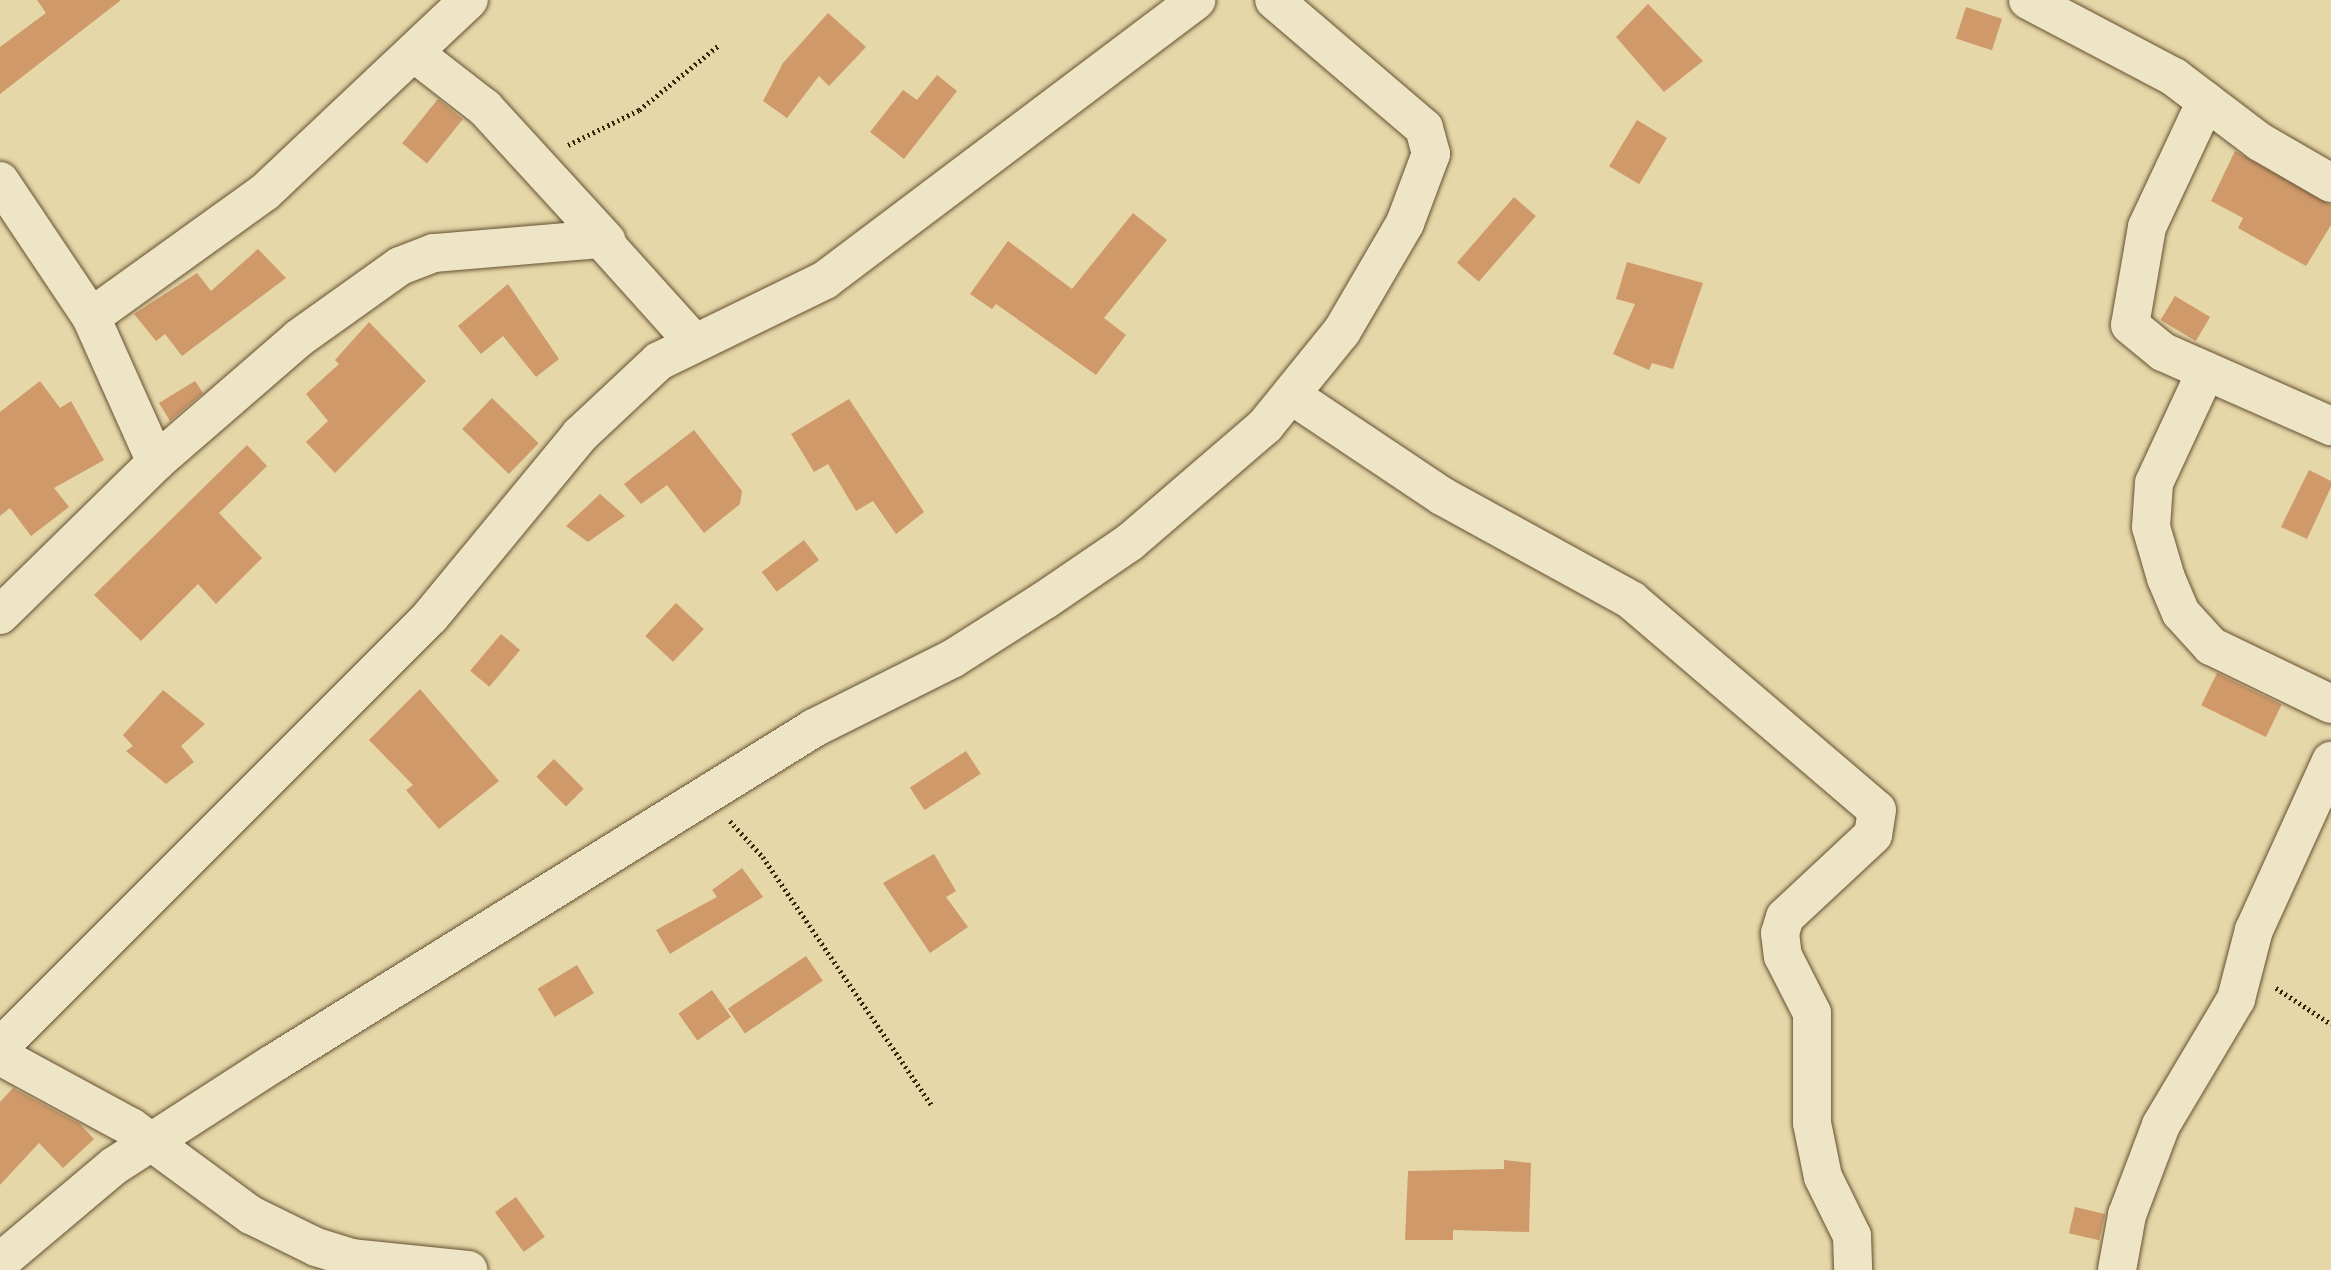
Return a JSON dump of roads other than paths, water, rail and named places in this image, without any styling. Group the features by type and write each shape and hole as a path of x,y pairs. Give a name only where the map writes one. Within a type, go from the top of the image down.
{"street":[{"path":"91,317 265,192 469,0"},
{"path":"0,1046 430,617 580,435 659,361 692,340 741,323 868,251 1196,0"},
{"path":"0,1262 151,1142 814,728 952,659 1130,542 1265,426 1342,331 1405,223 1432,154 1424,128 1275,0"},
{"path":"2028,0 2206,101 2331,183"},
{"path":"414,53 454,79 535,160 692,340"},
{"path":"2206,101 2147,227 2129,320 2153,346 2331,426"},
{"path":"0,181 11,221 91,317 156,462"},
{"path":"0,615 156,462 299,338 400,266 447,251 607,241"},
{"path":"2206,371 2154,483 2151,527 2162,568 2182,612 2211,646 2331,704"},
{"path":"1291,395 1442,496 1631,600 1877,810 1873,835 1784,917 1780,933 1783,956 1812,1013 1812,1123 1824,1177 1852,1237 1853,1270"},
{"path":"2118,1270 2127,1215 2161,1125 2222,1024 2246,969 2255,930 2331,761"},
{"path":"0,1056 151,1142 251,1215 316,1247 352,1258 468,1270"}]}
